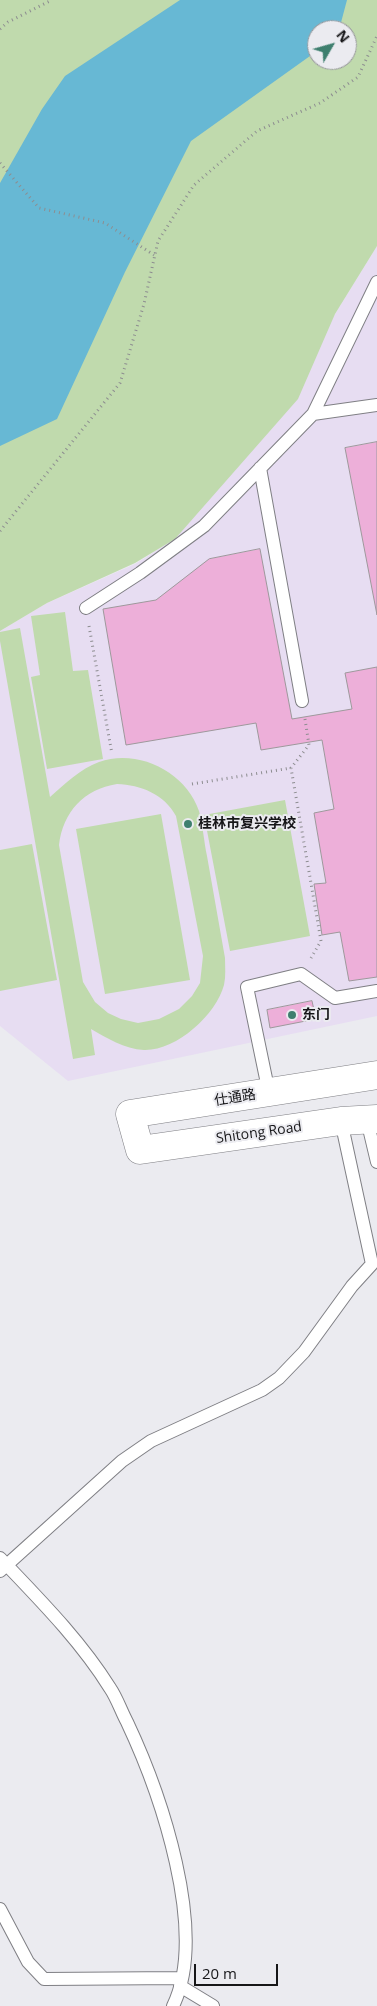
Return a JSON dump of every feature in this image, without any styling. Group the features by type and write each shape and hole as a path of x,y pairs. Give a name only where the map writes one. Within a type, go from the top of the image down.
{"street":[{"name":"仕通路","path":"270,1093 377,1075"},
{"name":"Shitong Road","path":"270,1093 130,1114 140,1150 362,1120"}],"lane":[{"path":"86,608 140,573 204,526 313,414 377,282"},
{"path":"313,414 377,405"},
{"path":"260,468 302,701"},
{"path":"270,1093 247,987 301,974 335,998 377,992"},
{"path":"362,1120 377,1162"},
{"path":"174,2006 186,1954 182,1889 163,1814 142,1754 111,1688 74,1637 2,1564 122,1461 152,1442 262,1390 279,1378 304,1352 352,1286 372,1264 362,1120"},
{"path":"0,1909 28,1962 44,1979 181,1982 213,2006"}],"path":[{"path":"0,29 8,22 52,0"},
{"path":"0,531 120,383 144,304 158,241 194,185 257,130 320,103 358,77 377,36"},
{"path":"1,164 40,208 106,223 154,255"},
{"path":"86,608 112,754"},
{"path":"192,784 291,768 309,745 302,701"},
{"path":"291,768 321,941 301,974"}],"shaded area":[{"name":"桂林市复兴学校","path":"377,246 377,1016 68,1081 0,1026 0,631 47,603 135,564 175,539 335,314"}],"green space":[{"path":"0,0 377,0 377,246 335,314 298,399 175,539 135,563 47,603 0,631"},
{"path":"65,612 73,671 88,670 103,759 47,769 31,677 40,675 31,616"},
{"path":"20,628 50,797 73,777 92,765 114,758 129,758 144,761 172,775 193,797 199,811 225,958 225,982 220,996 204,1019 181,1038 169,1044 156,1049 130,1048 91,1029 95,1055 73,1059 0,641 0,632","holes":["117,784 135,786 158,796 171,808 176,816 203,956 200,983 192,996 179,1009 159,1019 138,1023 121,1019 108,1013 95,1002 83,982 59,845 65,822 77,804 85,797 105,787"]},
{"path":"285,800 310,936 230,951 204,815"},
{"path":"161,814 190,980 105,994 76,829"},
{"path":"32,844 57,980 0,991 0,850"}],"water":[{"path":"180,0 347,0 342,20 307,20 307,58 191,141 125,272 57,419 0,446 0,183 42,109 65,76"}],"building":[{"path":"377,442 377,615 345,448"},
{"path":"260,549 292,719 352,709 345,673 377,667 377,977 349,981 340,932 322,935 314,884 326,883 314,813 334,809 322,740 261,750 256,723 126,745 103,609 156,600 209,559"},
{"name":"东门","path":"312,1001 316,1019 270,1028 267,1010"}],"place":[{"name":"桂林市复兴学校","path":"188,824"},
{"name":"东门","path":"292,1015"}]}
